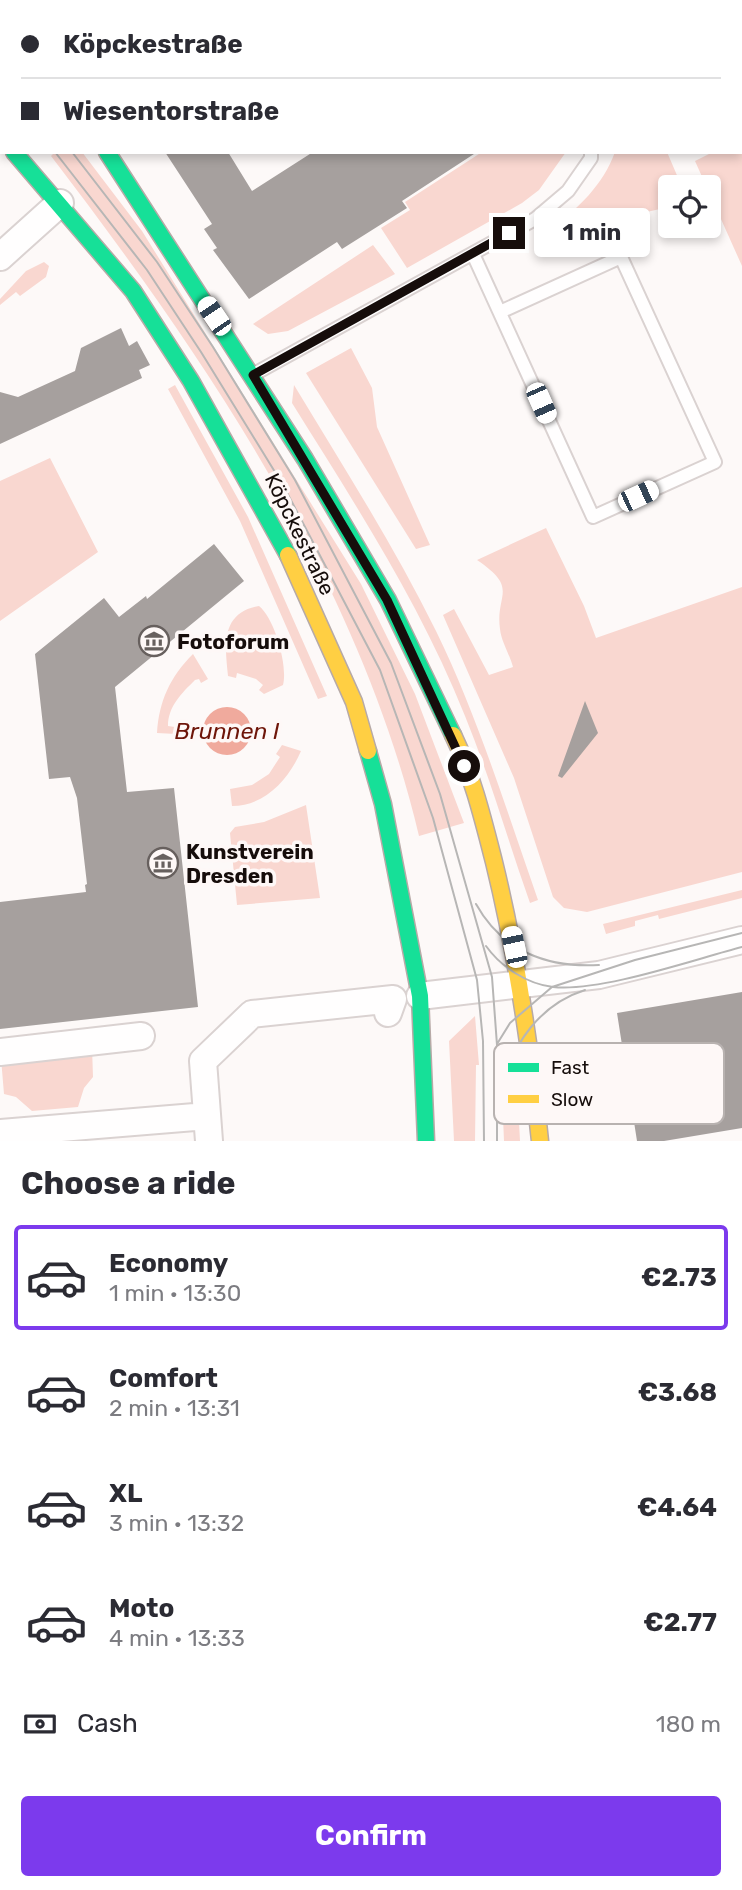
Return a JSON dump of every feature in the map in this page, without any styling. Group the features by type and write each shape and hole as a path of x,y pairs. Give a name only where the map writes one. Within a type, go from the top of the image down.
{"main road":[{"name":"Köpckestraße","path":"16,154 134,291 191,381 274,526 355,702 383,804 419,996 426,1141"},
{"name":"Köpckestraße","path":"108,154 253,375 387,600 457,746 485,827 522,986 529,1043"}],"street":[{"path":"0,257 60,203"},
{"path":"419,996 522,986 608,973 742,940"},
{"path":"0,1133 202,1124 203,1061 252,1014 393,999 388,1013"},
{"path":"0,1052 141,1036"}],"lane":[{"path":"253,375 535,219 568,191 591,158 591,154"},
{"path":"473,254 593,517 715,462 621,257 500,312"}],"shaded area":[{"path":"84,154 142,231 361,584 415,694 464,823 419,836 392,743 358,652 317,563 271,478 166,313 51,156"},
{"path":"479,154 565,154 539,190 522,203 407,268 381,228 410,210 405,202"},
{"path":"614,154 668,154 677,175 658,175 658,209 552,233 550,229 580,205 604,175"},
{"path":"709,154 742,154 742,266 721,219 721,175 701,175 695,161"},
{"path":"373,245 395,274 288,331 268,334 253,324"},
{"path":"44,262 49,266 46,277 20,296 16,292 0,305 0,299 26,271"},
{"path":"351,348 372,388 377,427 430,545 416,549 306,373"},
{"path":"175,385 248,517 327,696 318,699 240,521 168,389"},
{"path":"294,385 386,537 436,631 478,730 538,900 530,903 483,762 448,675 386,556 292,403"},
{"path":"50,458 98,552 0,621 0,481"},
{"path":"546,528 584,606 596,638 742,587 742,872 587,912 564,908 553,897 514,778 443,615 454,609 489,675 513,667 500,629 502,585 490,570 477,560"},
{"path":"259,606 275,632 284,666 283,685 264,694 259,690 263,685 256,679 237,673 236,678 228,676 226,653 231,623 246,610"},
{"path":"193,654 208,679 201,683 199,679 195,680 173,706 168,726 175,727 176,734 157,733 160,710 167,690"},
{"path":"282,745 301,751 283,781 255,801 232,806 230,789 252,785 269,774 280,757 276,754"},
{"path":"306,805 320,898 237,905 230,833 235,827 264,822"},
{"path":"742,890 742,898 659,919 658,915 635,921 635,926 606,934 603,924"},
{"path":"475,1016 479,1065 476,1065 475,1141 454,1141 449,1041"},
{"path":"92,1047 93,1077 84,1088 78,1107 32,1111 16,1097 4,1094 1,1058"},
{"path":"503,1124 519,1124 520,1141 504,1141"}],"water":[{"name":"Brunnen I","path":"227,707 244,714 251,731 244,748 227,755 210,748 203,731 210,714"}],"building":[{"path":"166,154 229,154 252,191 310,154 474,154 402,201 407,208 342,249 337,242 249,299 213,250 217,248 204,229 212,224"},
{"path":"121,328 129,346 137,341 150,365 139,370 142,378 0,444 0,392 18,397 75,371 81,348"},
{"path":"214,544 244,581 115,687 127,792 174,788 198,1007 0,1029 0,902 86,892 87,884 77,798 70,777 49,779 35,654 104,598 119,617 146,596 147,599"},
{"path":"585,701 598,733 562,778 558,776"},
{"path":"742,992 742,1128 664,1141 637,1141 634,1124 724,1124 724,1043 622,1043 617,1013"}],"tram line":[{"path":"57,154 147,270 201,352 283,485 380,670 433,818 477,980 483,1041 484,1141"},
{"path":"74,154 157,262 213,347 295,480 391,663 440,794 492,977 497,1043"},
{"path":"476,904 499,934 528,953 562,963 599,965"},
{"path":"498,1043 510,1023 552,987 635,960 742,933"},
{"path":"486,946 507,967 524,978 553,987 596,985 621,980 742,947"},
{"path":"520,1043 542,1015 569,996 585,990"},
{"path":"497,1124 497,1141"}],"traffic: fast":[{"path":"16,154 133,291 191,381 288,555"},
{"path":"108,154 305,459 388,600 453,735"},
{"path":"368,751 383,804 420,996 426,1141"}],"traffic: slow":[{"path":"288,555 354,702 368,751"},
{"path":"453,735 466,765 490,846 509,932 528,1043"},
{"path":"538,1124 540,1141"}],"place":[{"name":"Fotoforum","path":"154,641"},
{"name":"Kunstverein Dresden","path":"163,863"}],"route":[{"path":"464,766 387,600 305,458 253,375 509,233"}]}
